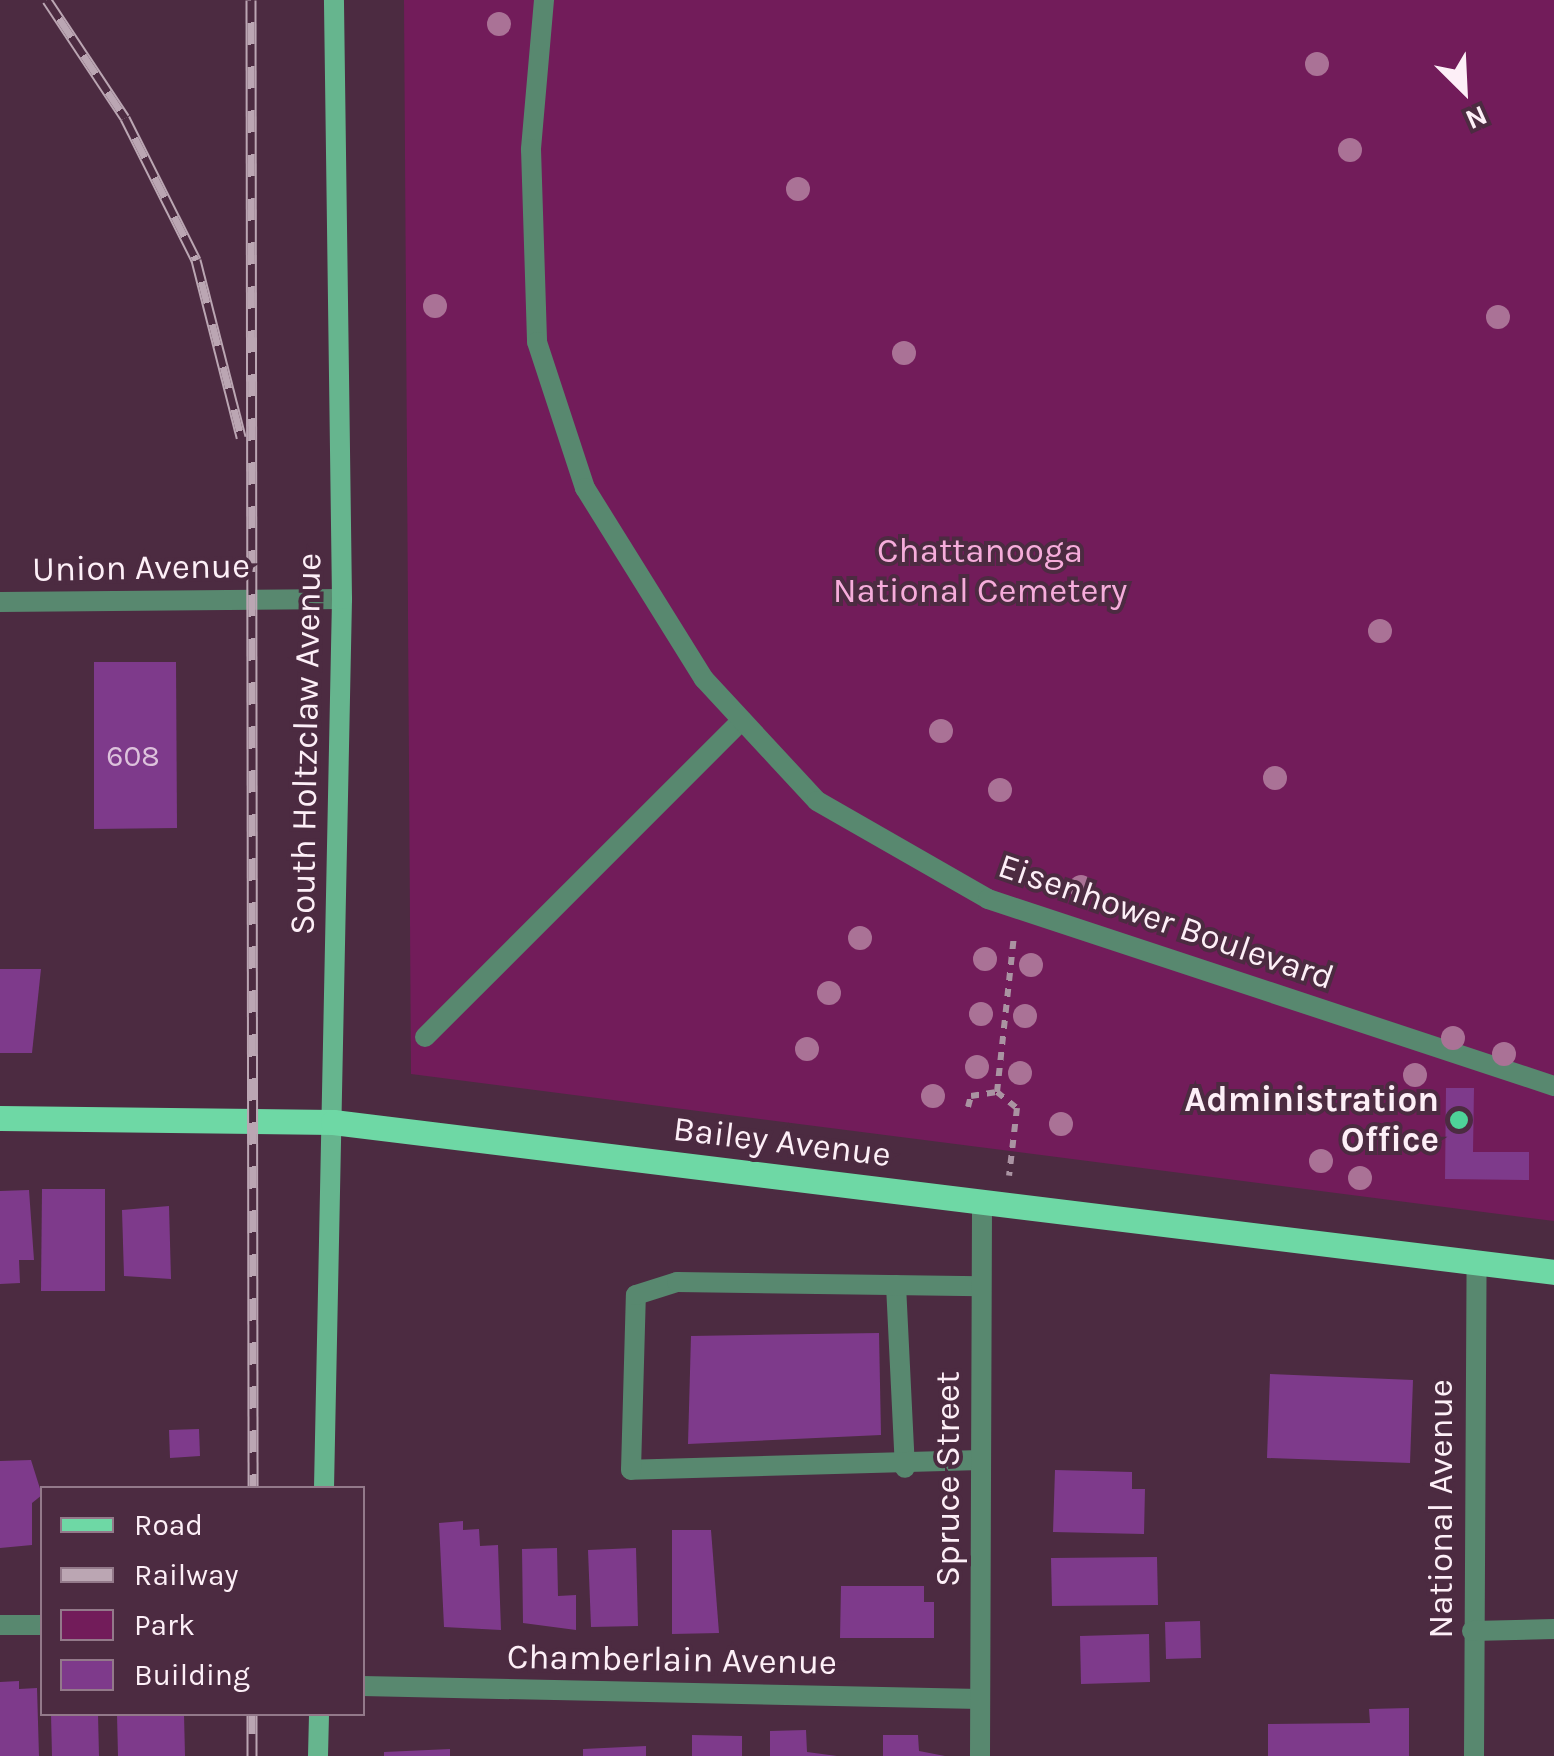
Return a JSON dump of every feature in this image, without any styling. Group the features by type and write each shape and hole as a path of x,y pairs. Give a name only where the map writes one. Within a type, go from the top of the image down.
{"main road":[{"name":"South Holtzclaw Avenue","path":"324,1486 342,598 334,0"},
{"name":"Bailey Avenue","path":"0,1118 333,1122 1554,1272"},
{"path":"318,1716 318,1756"}],"street":[{"name":"Eisenhower Boulevard","path":"544,0 531,149 537,342 585,488 704,679 817,801 1017,909 1554,1086"},
{"name":"Union Avenue","path":"0,602 342,598"},
{"path":"426,1037 742,720"},
{"name":"Spruce Street","path":"980,1756 982,1286 994,1203"},
{"name":"National Avenue","path":"1474,1756 1476,1262"},
{"path":"981,1460 898,1468 631,1470 636,1295 677,1282 982,1286"},
{"path":"896,1285 898,1468"},
{"path":"0,1625 40,1625"},
{"path":"1472,1631 1554,1629"},
{"name":"Chamberlain Avenue","path":"365,1686 980,1699"}],"path":[{"path":"997,1092 1017,909"},
{"path":"968,1106 971,1096 997,1092 1017,1108 994,1203"}],"green space":[{"name":"Chattanooga National Cemetery","path":"404,0 1554,0 1554,1221 411,1074"}],"building":[{"path":"94,662 176,662 177,828 94,829"},
{"path":"0,969 41,969 32,1053 0,1053"},
{"name":"Administration Office","path":"1446,1088 1474,1088 1473,1152 1529,1152 1529,1180 1445,1179"},
{"path":"42,1189 105,1189 105,1291 41,1291"},
{"path":"29,1190 34,1260 19,1260 20,1283 0,1284 0,1191"},
{"path":"169,1206 171,1279 124,1276 122,1210"},
{"path":"879,1333 881,1435 688,1444 691,1336"},
{"path":"1270,1374 1413,1380 1410,1463 1267,1458"},
{"path":"199,1429 200,1456 170,1458 169,1430"},
{"path":"31,1460 40,1489 40,1497 32,1503 32,1545 0,1548 0,1461"},
{"path":"1055,1470 1132,1472 1132,1489 1145,1489 1144,1534 1053,1532"},
{"path":"463,1521 463,1530 479,1529 480,1546 498,1545 501,1630 444,1627 439,1523"},
{"path":"672,1530 711,1530 719,1633 672,1634"},
{"path":"557,1548 558,1596 576,1595 576,1630 523,1623 522,1549"},
{"path":"636,1548 638,1626 591,1627 588,1550"},
{"path":"1157,1557 1158,1605 1052,1606 1051,1558"},
{"path":"841,1586 924,1586 924,1602 934,1602 934,1638 840,1638"},
{"path":"1200,1621 1201,1658 1166,1659 1165,1622"},
{"path":"1149,1634 1150,1682 1081,1684 1080,1636"},
{"path":"19,1681 19,1689 37,1688 39,1756 0,1756 0,1682"},
{"path":"1409,1708 1409,1756 1268,1756 1268,1724 1370,1723 1369,1709"},
{"path":"51,1716 98,1716 99,1756 52,1756"},
{"path":"117,1716 184,1716 185,1756 118,1756"},
{"path":"806,1730 807,1752 837,1756 770,1756 770,1731"},
{"path":"692,1735 742,1736 742,1756 692,1756"},
{"path":"883,1735 918,1735 919,1751 945,1756 883,1756"},
{"path":"646,1746 646,1756 583,1756 583,1749"},
{"path":"450,1749 450,1756 384,1756 384,1752"}],"railway":[{"path":"47,0 125,118 196,260 241,437"},
{"path":"251,0 253,1486"},
{"path":"252,1716 252,1756"}],"place":[{"name":"Administration Office","path":"1459,1120"}]}
